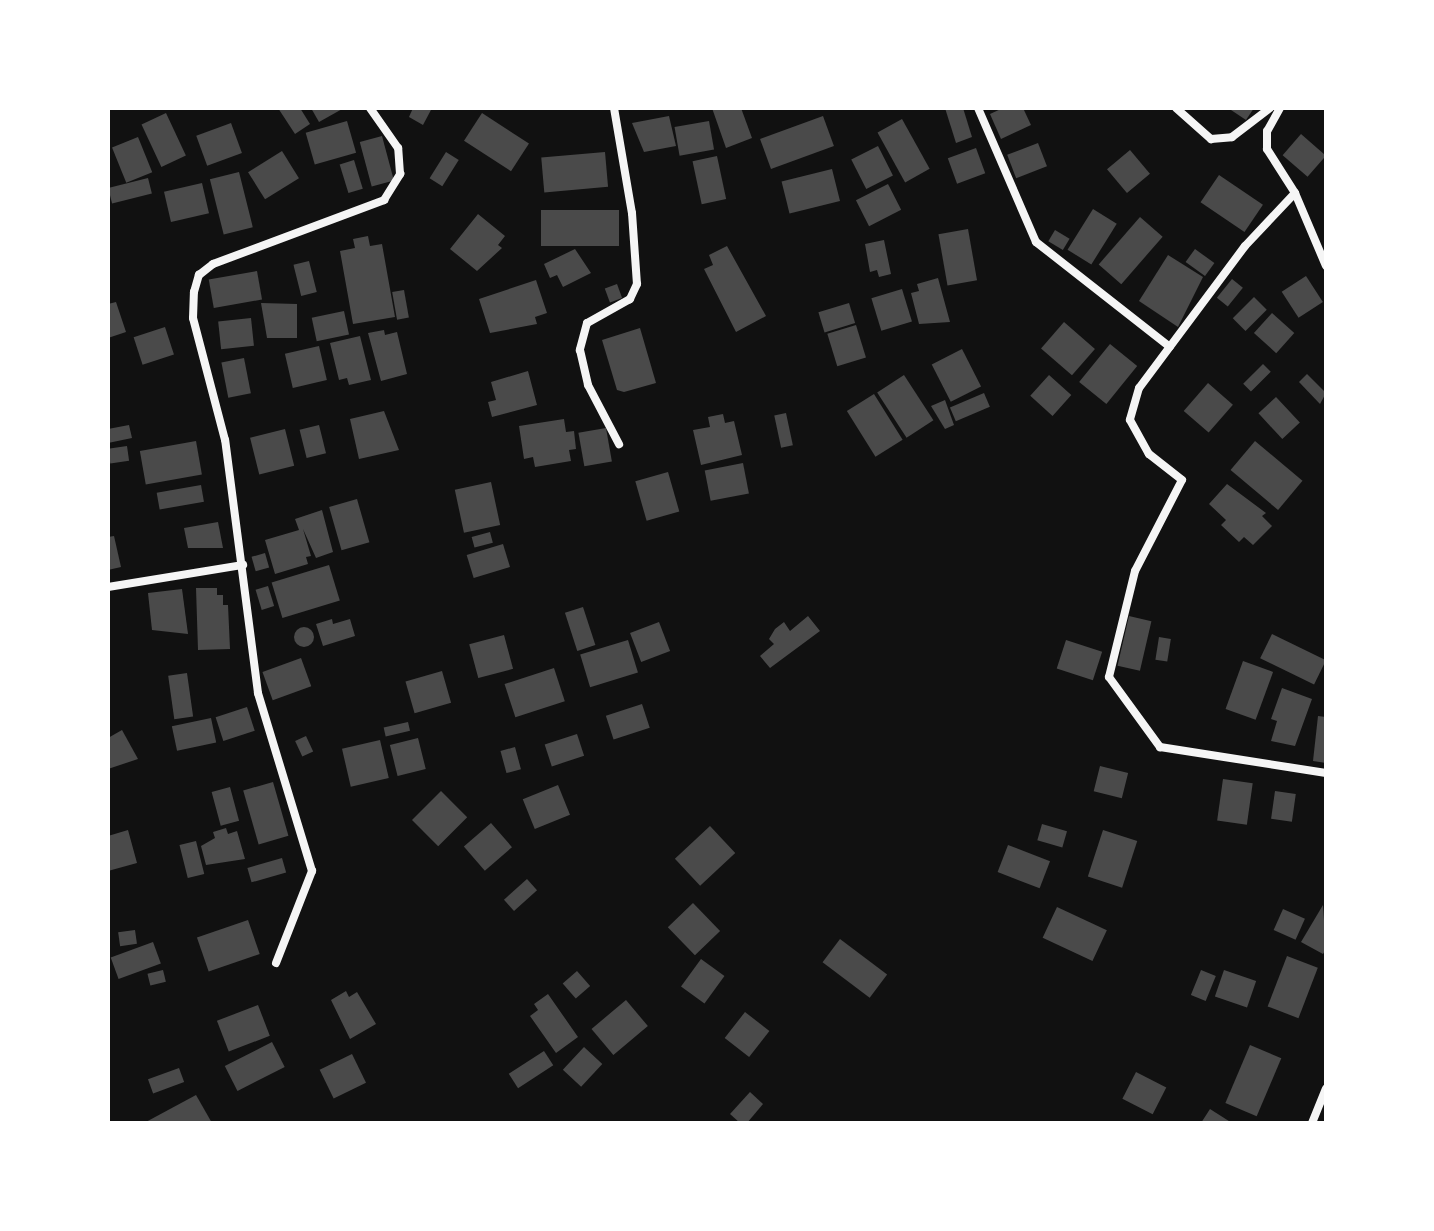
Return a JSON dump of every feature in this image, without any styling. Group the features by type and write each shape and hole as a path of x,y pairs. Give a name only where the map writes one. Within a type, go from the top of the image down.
{"street":[{"path":"276,963 312,871 258,693 225,440 193,318 194,292 199,275 213,264 384,200 400,174 398,148 370,108"},
{"path":"614,108 632,213 637,284 630,299 587,323 580,350 588,385 619,444"},
{"path":"978,108 1018,210 1036,242 1170,347"},
{"path":"1176,108 1211,139 1232,137 1270,108"},
{"path":"1280,108 1267,131 1267,149 1295,193 1326,266"},
{"path":"1295,193 1245,246 1139,388 1130,420 1149,454 1182,480 1135,571 1109,677 1160,747 1326,773"},
{"path":"108,587 243,565"},
{"path":"1312,1123 1326,1089"}],"building":[{"path":"278,108 300,108 310,124 295,134"},
{"path":"311,108 344,108 319,122"},
{"path":"413,108 432,108 423,125 409,117"},
{"path":"712,108 741,108 752,138 726,148"},
{"path":"945,108 963,108 972,137 956,143"},
{"path":"1003,108 1023,108 1031,125 1001,139 990,114"},
{"path":"1228,108 1254,108 1246,120"},
{"path":"166,113 186,156 161,167 142,124"},
{"path":"482,113 529,143 511,171 464,141"},
{"path":"669,116 676,146 644,152 632,123"},
{"path":"823,116 834,146 771,169 760,139"},
{"path":"902,119 930,169 905,182 878,133"},
{"path":"347,121 356,153 315,165 306,133"},
{"path":"709,121 714,150 680,156 675,127"},
{"path":"231,123 242,153 207,166 196,136"},
{"path":"1301,134 1326,156 1308,177 1283,155"},
{"path":"382,136 394,180 372,186 360,142"},
{"path":"138,137 152,172 126,183 112,147"},
{"path":"1038,143 1047,166 1016,178 1007,155"},
{"path":"878,146 893,175 866,189 851,160"},
{"path":"976,148 985,173 957,184 948,158"},
{"path":"1130,150 1150,174 1127,193 1107,169"},
{"path":"282,151 299,178 265,199 248,172"},
{"path":"446,152 459,160 442,186 430,178"},
{"path":"605,152 608,187 544,192 541,158"},
{"path":"717,156 726,199 702,204 693,161"},
{"path":"354,160 363,189 348,193 340,164"},
{"path":"832,169 840,201 790,214 782,182"},
{"path":"239,172 253,227 224,235 210,179"},
{"path":"1219,175 1263,205 1244,232 1201,202"},
{"path":"148,178 152,194 112,203 108,188"},
{"path":"202,183 209,213 171,222 164,192"},
{"path":"888,184 901,210 869,226 856,200"},
{"path":"1093,209 1117,224 1091,265 1068,250"},
{"path":"541,210 619,210 619,246 541,246"},
{"path":"478,214 505,236 498,245 502,248 477,271 450,249"},
{"path":"1140,217 1163,237 1121,284 1099,265"},
{"path":"968,229 977,280 947,285 938,234"},
{"path":"1055,230 1070,239 1063,250 1048,241"},
{"path":"368,236 370,246 382,244 395,317 353,324 340,251 355,248 353,239"},
{"path":"884,240 891,274 879,277 877,270 870,272 865,244"},
{"path":"727,246 766,316 736,332 704,269 713,265 709,255"},
{"path":"575,249 591,273 563,287 557,275 550,278 544,264"},
{"path":"1195,249 1214,263 1205,276 1186,262"},
{"path":"1168,255 1203,277 1178,327 1139,301"},
{"path":"309,261 317,292 301,296 293,265"},
{"path":"257,271 262,300 214,308 209,280"},
{"path":"1306,276 1323,302 1299,318 1282,292"},
{"path":"938,278 950,322 919,324 911,293 919,291 917,284"},
{"path":"1232,279 1243,288 1228,306 1217,298"},
{"path":"536,280 547,313 535,317 537,324 490,333 479,299"},
{"path":"617,284 622,298 610,303 605,288"},
{"path":"902,289 912,322 881,331 871,298"},
{"path":"404,290 409,318 397,320 392,292"},
{"path":"1254,297 1267,310 1246,331 1233,318"},
{"path":"116,302 126,332 108,338 108,304"},
{"path":"261,303 297,304 297,338 267,338"},
{"path":"849,303 855,323 825,332 818,312"},
{"path":"344,311 349,334 317,341 312,318"},
{"path":"1272,313 1294,333 1276,353 1254,333"},
{"path":"251,318 254,346 221,349 218,321"},
{"path":"1064,322 1095,349 1072,375 1041,348"},
{"path":"856,325 866,358 837,366 827,334"},
{"path":"165,327 174,355 143,365 134,337"},
{"path":"640,328 656,383 624,392 617,390 602,340"},
{"path":"384,330 385,335 397,332 407,374 381,381 368,333"},
{"path":"360,336 371,380 349,385 347,378 339,380 330,343"},
{"path":"1110,344 1137,366 1106,404 1079,382"},
{"path":"319,346 327,380 293,388 285,354"},
{"path":"962,349 981,386 951,402 932,364"},
{"path":"244,358 251,393 228,398 221,362"},
{"path":"1263,364 1271,372 1251,392 1243,384"},
{"path":"528,371 537,405 492,417 488,402 496,400 491,382"},
{"path":"1307,374 1326,393 1320,404 1299,382"},
{"path":"904,375 933,420 907,438 877,392"},
{"path":"1049,375 1071,395 1053,416 1030,396"},
{"path":"1208,383 1233,405 1209,433 1184,411"},
{"path":"984,393 990,407 956,421 950,407"},
{"path":"874,394 903,440 875,457 847,411"},
{"path":"1276,397 1300,423 1282,439 1258,413"},
{"path":"945,400 954,425 945,429 931,406"},
{"path":"384,411 399,450 359,459 350,419"},
{"path":"786,413 793,445 781,448 774,415"},
{"path":"723,414 725,423 734,421 742,455 701,465 693,430 710,427 708,417"},
{"path":"564,419 566,432 574,431 576,449 569,450 571,461 535,467 533,457 524,459 519,426"},
{"path":"129,425 132,438 108,443 108,429"},
{"path":"319,425 326,453 307,458 300,430"},
{"path":"606,428 612,461 584,466 578,433"},
{"path":"285,429 294,466 259,475 250,438"},
{"path":"196,441 202,474 146,484 140,451"},
{"path":"1255,441 1302,481 1278,510 1231,470"},
{"path":"127,446 129,461 110,463 108,449"},
{"path":"743,463 749,493 711,501 705,470"},
{"path":"668,472 679,511 647,521 635,481"},
{"path":"491,482 500,525 464,533 455,490"},
{"path":"1227,484 1266,513 1262,516 1272,526 1253,545 1244,537 1239,542 1221,525 1226,520 1209,504"},
{"path":"201,485 204,502 160,510 157,493"},
{"path":"357,499 369,542 342,550 329,507"},
{"path":"322,510 333,552 316,558 303,529 311,556 306,557 308,564 275,574 265,540 299,530 295,519"},
{"path":"218,522 223,548 188,548 184,528"},
{"path":"490,532 493,543 474,548 472,537"},
{"path":"114,536 121,567 108,570 108,537"},
{"path":"503,544 510,567 474,578 467,555"},
{"path":"265,553 269,567 256,571 252,557"},
{"path":"329,565 340,600 282,618 272,583"},
{"path":"268,586 274,606 262,610 256,590"},
{"path":"196,588 217,588 217,595 223,595 223,605 228,605 230,649 198,650"},
{"path":"182,589 188,634 152,630 148,593"},
{"path":"583,607 595,645 577,651 565,613"},
{"path":"808,616 820,631 770,668 760,656 774,644 769,639 775,629 784,622 790,631"},
{"path":"1129,616 1151,621 1140,671 1118,666"},
{"path":"332,619 333,624 350,619 355,636 323,646 316,624"},
{"path":"659,622 670,651 641,662 630,633"},
{"path":"304,627 311,630 314,637 311,644 304,647 297,644 294,637 297,630"},
{"path":"1272,634 1326,660 1314,685 1260,658"},
{"path":"504,635 513,669 478,678 469,644"},
{"path":"1159,637 1171,639 1167,662 1155,660"},
{"path":"628,640 638,673 590,687 580,655"},
{"path":"1066,640 1102,652 1093,680 1057,669"},
{"path":"301,658 311,686 273,700 262,672"},
{"path":"1243,661 1273,672 1256,720 1226,709"},
{"path":"554,668 565,701 515,717 505,684"},
{"path":"442,671 451,703 415,713 405,681"},
{"path":"187,673 193,717 174,719 168,676"},
{"path":"1282,688 1312,699 1295,746 1271,741 1277,721 1271,719"},
{"path":"642,704 650,728 614,740 606,716"},
{"path":"247,707 255,731 223,741 216,717"},
{"path":"1318,716 1326,717 1326,763 1313,761"},
{"path":"211,718 216,742 177,751 172,726"},
{"path":"408,722 410,731 386,736 384,728"},
{"path":"122,730 138,759 108,769 108,738"},
{"path":"577,734 584,756 552,766 545,745"},
{"path":"306,736 313,751 302,756 295,741"},
{"path":"418,738 426,769 398,776 390,745"},
{"path":"380,740 389,778 351,787 342,749"},
{"path":"515,747 521,769 506,773 501,751"},
{"path":"1100,766 1128,773 1122,798 1094,791"},
{"path":"1223,779 1253,783 1247,825 1217,821"},
{"path":"273,782 288,836 259,844 243,791"},
{"path":"558,785 570,815 535,829 523,799"},
{"path":"230,787 239,821 221,826 212,792"},
{"path":"441,791 467,817 438,846 412,820"},
{"path":"1275,791 1296,794 1292,822 1271,819"},
{"path":"491,823 512,847 485,871 464,847"},
{"path":"1042,824 1067,831 1062,848 1037,840"},
{"path":"710,826 735,853 700,886 675,859"},
{"path":"226,828 228,834 237,831 245,859 206,865 201,846 215,838 213,832"},
{"path":"128,830 137,863 108,871 108,836"},
{"path":"1103,830 1137,841 1122,888 1088,877"},
{"path":"196,841 204,874 188,878 180,845"},
{"path":"1008,845 1050,861 1040,888 998,872"},
{"path":"282,858 286,872 252,882 247,868"},
{"path":"527,879 537,890 514,911 504,900"},
{"path":"693,903 720,931 695,955 668,927"},
{"path":"1323,905 1326,949 1323,954 1301,942"},
{"path":"1057,907 1107,930 1092,961 1043,938"},
{"path":"1283,909 1305,919 1296,940 1274,930"},
{"path":"248,920 260,954 209,972 197,938"},
{"path":"135,930 137,944 120,946 118,932"},
{"path":"840,939 887,975 870,998 823,962"},
{"path":"153,942 161,964 119,979 111,957"},
{"path":"1287,956 1318,968 1298,1018 1268,1006"},
{"path":"701,959 724,976 704,1004 681,987"},
{"path":"163,970 166,982 150,986 147,974"},
{"path":"1201,970 1216,976 1206,1001 1191,995"},
{"path":"1224,970 1256,981 1247,1008 1215,996"},
{"path":"577,971 590,986 576,999 563,983"},
{"path":"346,991 349,997 357,992 376,1024 350,1039 331,1000"},
{"path":"548,994 578,1037 556,1053 530,1016 538,1010 534,1004"},
{"path":"626,1000 648,1026 613,1055 592,1029"},
{"path":"258,1005 270,1036 229,1052 217,1021"},
{"path":"745,1012 769,1031 749,1057 725,1038"},
{"path":"272,1042 285,1067 237,1091 225,1066"},
{"path":"1250,1045 1281,1058 1257,1116 1225,1103"},
{"path":"584,1047 602,1064 581,1087 563,1070"},
{"path":"544,1051 553,1065 518,1088 509,1074"},
{"path":"352,1054 366,1083 334,1099 320,1070"},
{"path":"179,1068 184,1082 153,1093 148,1079"},
{"path":"1136,1072 1166,1087 1153,1114 1122,1099"},
{"path":"750,1092 763,1104 747,1123 740,1123 730,1114"},
{"path":"196,1095 212,1123 144,1123"},
{"path":"1210,1109 1232,1123 1201,1123"}]}
